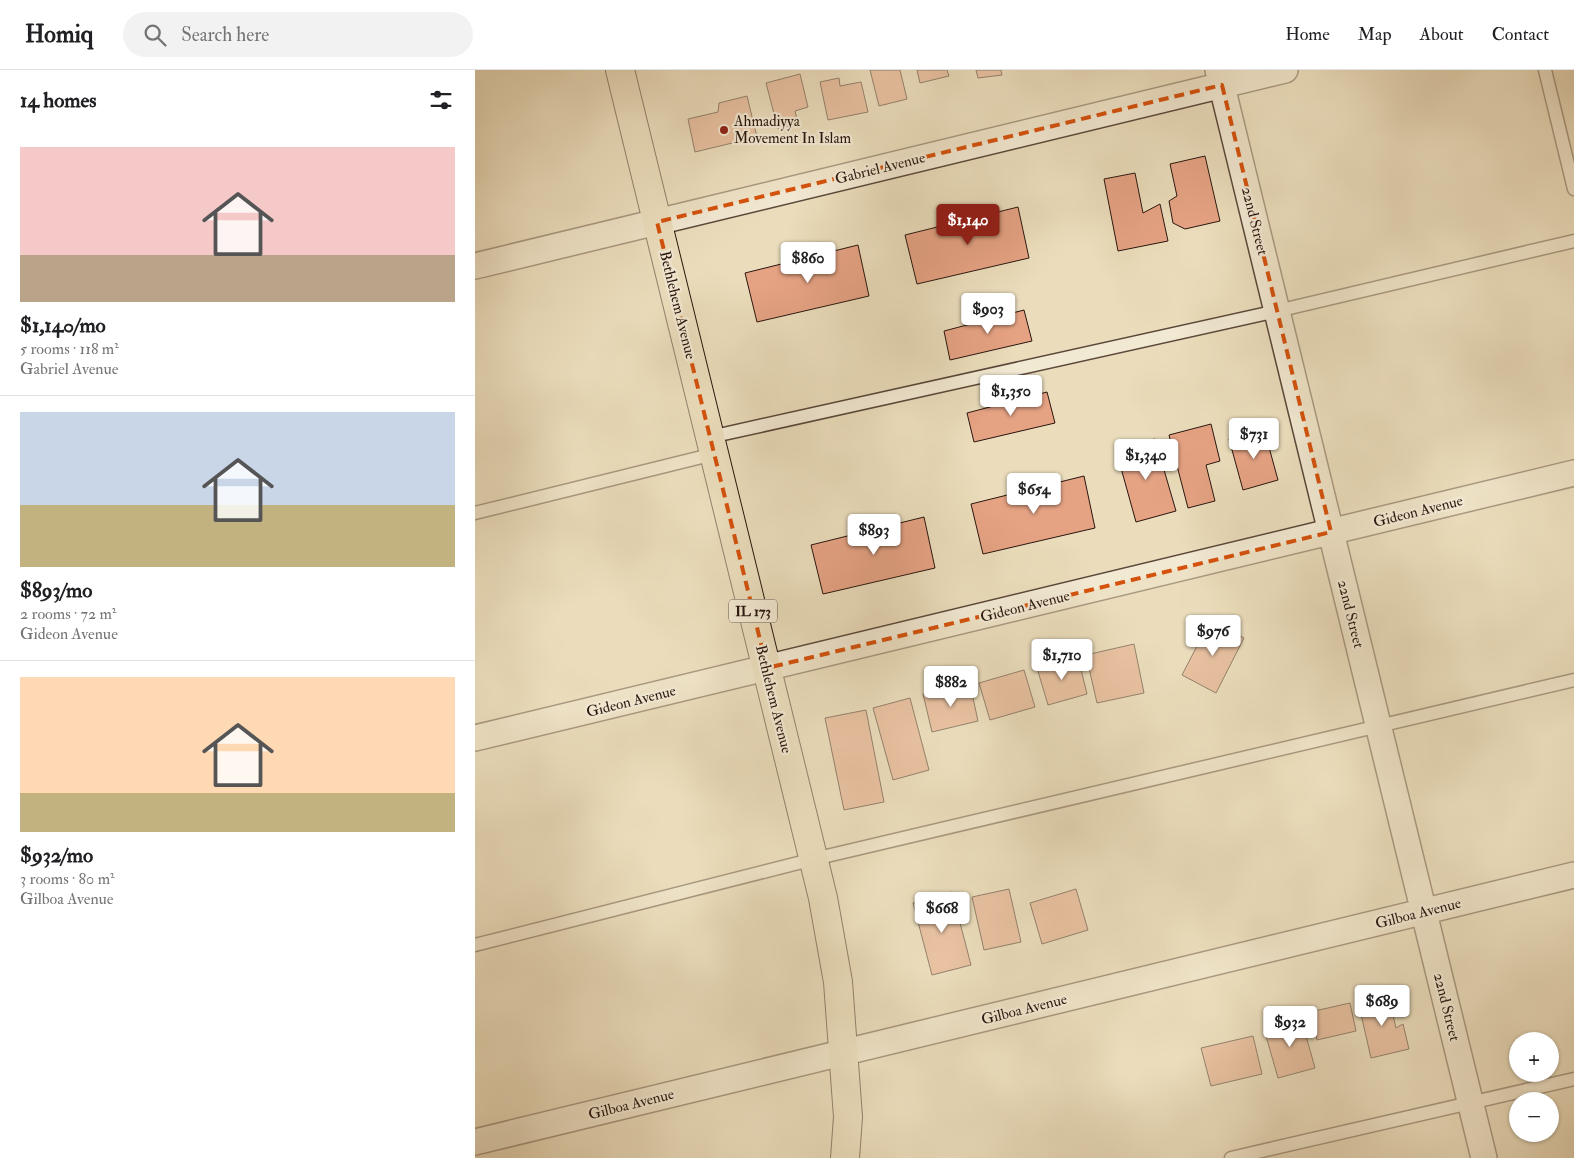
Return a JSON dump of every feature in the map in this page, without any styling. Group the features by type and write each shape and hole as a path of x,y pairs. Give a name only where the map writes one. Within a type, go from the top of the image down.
{"main road":[{"name":"Bethlehem Avenue","path":"621,70 823,898 838,982 848,1117 845,1158"}],"street":[{"name":"Gabriel Avenue","path":"475,266 657,222 1220,78 1285,70"},
{"name":"22nd Street","path":"1220,78 1484,1158"},
{"name":"Gideon Avenue","path":"475,738 1574,473"},
{"name":"Gilboa Avenue","path":"475,1142 1574,876"}],"lane":[{"path":"1545,70 1574,189"},
{"path":"475,513 712,445 1574,241"},
{"path":"475,944 814,859 1574,680"},
{"path":"1231,1158 1574,1079"}],"highlighted area":[{"path":"1222,85 1331,532 767,668 657,222"}],"building":[{"path":"870,70 900,70 907,99 879,106"},
{"path":"917,70 947,70 949,76 920,83"},
{"path":"976,70 1001,70 1002,75 978,78"},
{"path":"800,74 808,107 795,111 798,123 778,129 766,83"},
{"path":"839,78 840,86 861,82 868,112 828,120 820,82"},
{"path":"747,96 757,137 695,152 688,119 718,112 719,103"},
{"path":"1205,156 1220,221 1185,229 1173,223 1169,201 1177,196 1170,164"},
{"path":"1135,173 1143,213 1160,204 1168,241 1118,251 1104,179"},
{"path":"1018,207 1029,258 917,284 905,235"},
{"path":"858,245 869,296 757,322 745,273"},
{"path":"1024,310 1032,341 950,360 944,331"},
{"path":"1047,392 1055,423 974,442 967,413"},
{"path":"1211,424 1220,461 1206,465 1215,501 1188,508 1169,435"},
{"path":"1264,429 1278,480 1243,490 1229,439"},
{"path":"1155,439 1176,511 1136,522 1116,450"},
{"path":"1084,476 1095,528 983,554 971,504"},
{"path":"924,517 935,568 823,594 811,545"},
{"path":"1210,621 1244,638 1216,693 1182,675"},
{"path":"1134,644 1144,693 1097,703 1086,655"},
{"path":"1078,657 1087,694 1048,705 1037,668"},
{"path":"1024,670 1035,707 990,720 979,683"},
{"path":"970,684 978,721 932,732 923,694"},
{"path":"910,698 929,770 893,780 873,708"},
{"path":"866,710 884,802 844,810 825,718"},
{"path":"1009,889 1021,942 984,950 972,897"},
{"path":"1076,889 1088,930 1042,944 1030,903"},
{"path":"952,892 971,965 932,975 913,903"},
{"path":"1388,994 1396,1028 1403,1024 1409,1049 1371,1058 1358,1001"},
{"path":"1350,1003 1356,1031 1317,1040 1310,1012"},
{"path":"1301,1018 1315,1068 1278,1078 1264,1029"},
{"path":"1253,1036 1262,1074 1211,1086 1201,1048"}],"place":[{"name":"Ahmadiyya Movement In Islam","path":"724,130"}]}
